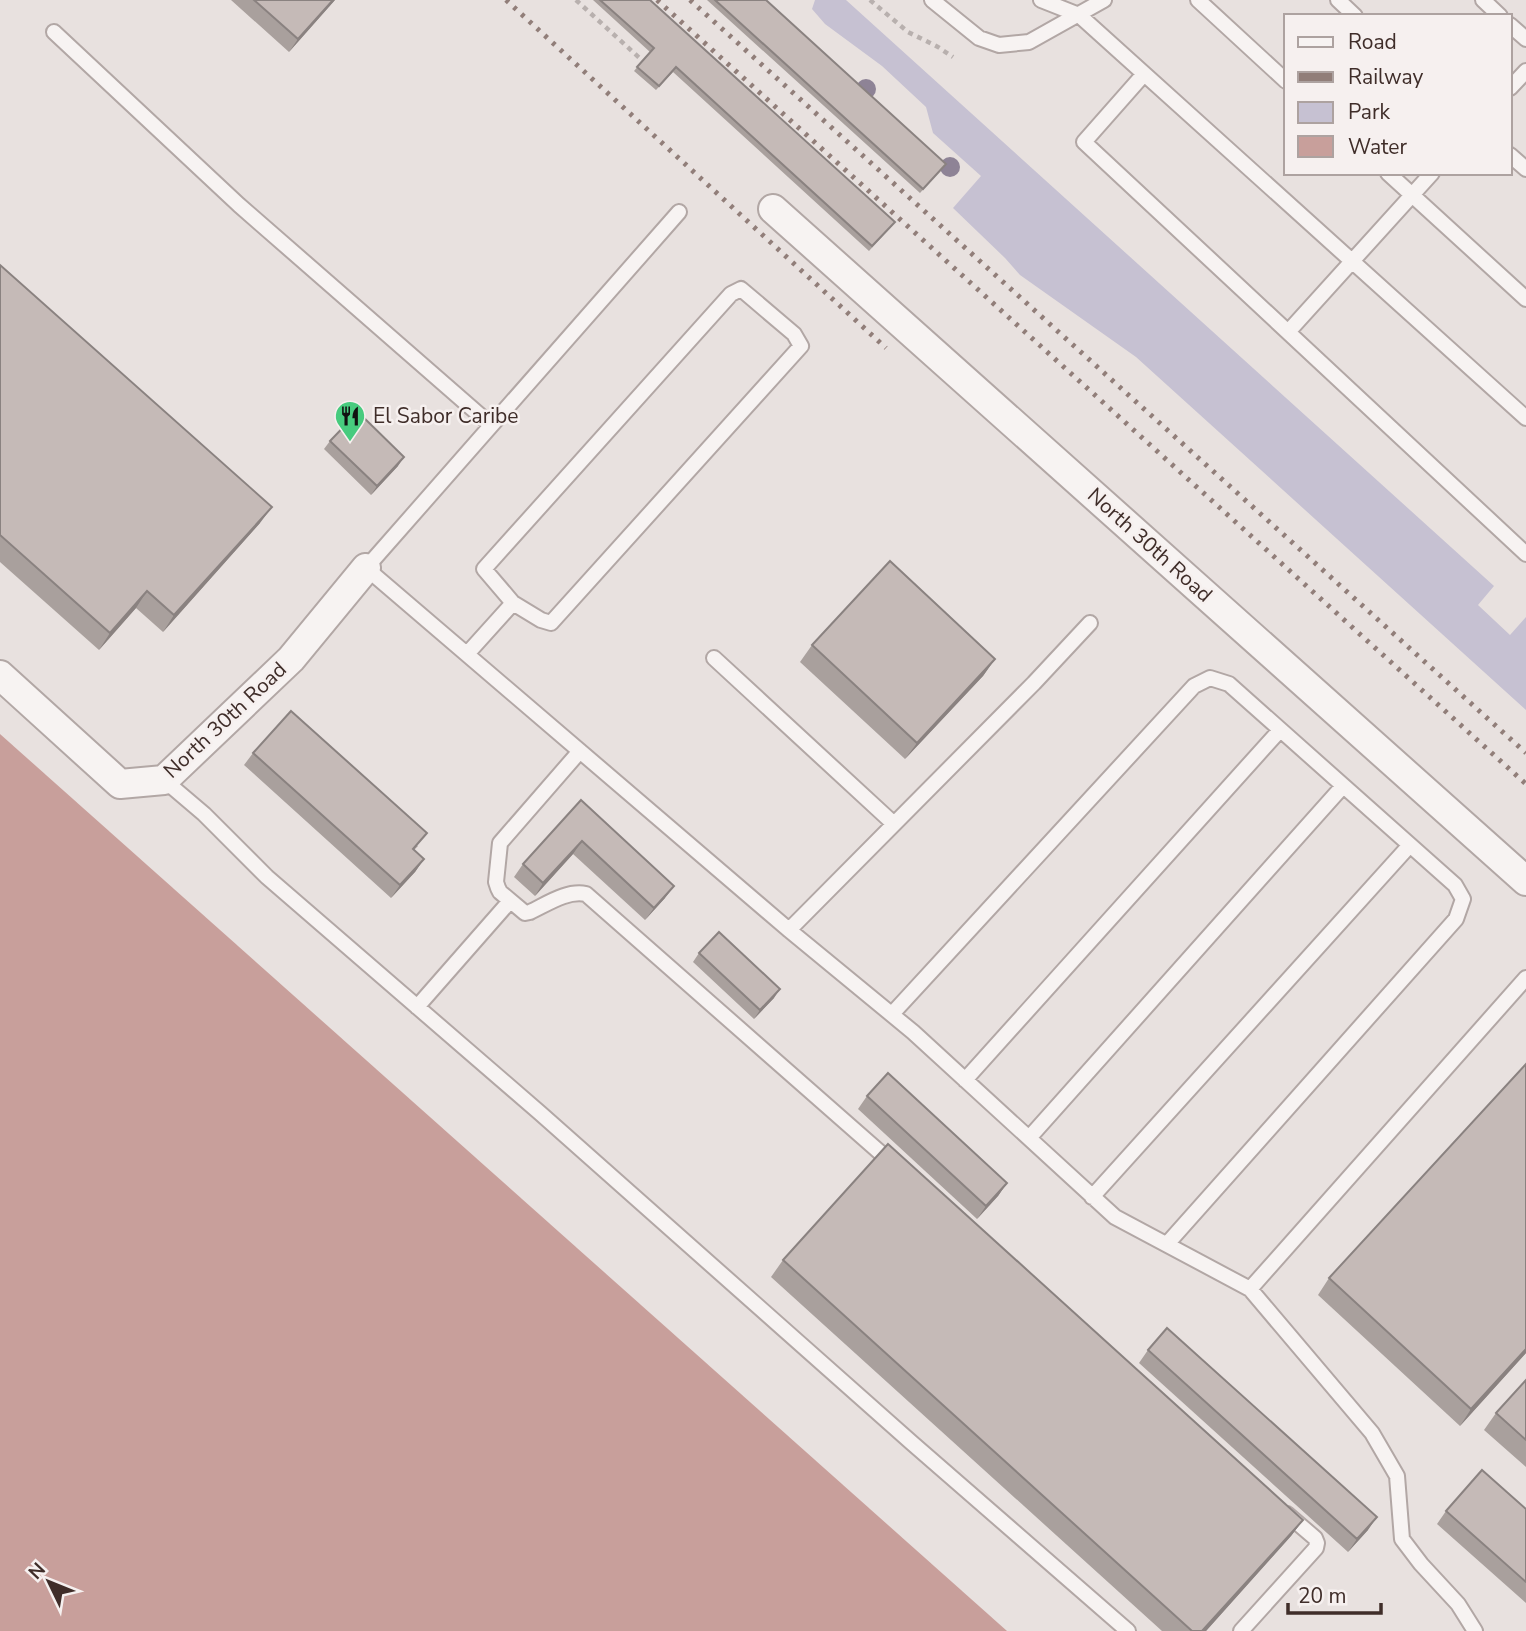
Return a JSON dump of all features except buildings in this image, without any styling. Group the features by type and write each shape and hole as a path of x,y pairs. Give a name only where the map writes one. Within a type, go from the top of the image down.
{"street":[{"name":"North 30th Road","path":"773,209 1526,881"},
{"name":"North 30th Road","path":"0,675 120,784 164,780 291,659 366,568"}],"lane":[{"path":"932,0 979,38 999,45 1029,42 1104,0"},
{"path":"1041,0 1079,15 1526,418"},
{"path":"1198,0 1284,79"},
{"path":"1338,0 1353,14"},
{"path":"1483,0 1498,14"},
{"path":"1512,26 1526,38"},
{"path":"54,32 239,205 491,425"},
{"path":"1512,86 1526,71"},
{"path":"1144,75 1084,142 1526,554"},
{"path":"1512,157 1526,169"},
{"path":"1390,175 1526,299"},
{"path":"1288,331 1430,175"},
{"path":"679,212 366,568 789,930 892,1014 1115,1217 1250,1289 1372,1433 1397,1476 1402,1539 1458,1604 1475,1631"},
{"path":"741,289 794,334 801,346 551,623 513,603 484,569 731,294 741,289"},
{"path":"467,654 513,603"},
{"path":"789,930 1090,623"},
{"path":"714,659 894,824"},
{"path":"892,1014 1194,686 1210,678 1229,684 1455,885 1463,899 1456,919 1167,1244"},
{"path":"965,1080 1280,730"},
{"path":"580,751 500,843 496,882 500,892 525,913 578,892 586,894 907,1177"},
{"path":"164,780 204,814 267,877 540,1113 1128,1631"},
{"path":"1029,1138 1343,786"},
{"path":"1092,1197 1410,845"},
{"path":"416,1007 510,901"},
{"path":"1250,1289 1526,978"},
{"path":"1241,1631 1316,1548 1315,1538 1273,1501"}],"path":[{"path":"576,0 652,70"},
{"path":"870,0 908,32 953,57"}],"green space":[{"path":"815,0 846,0 1494,586 1478,605 1510,635 1526,617 1526,710 1136,357 1020,275 953,208 981,176 933,133 926,107 882,66 825,24 812,9"}],"water":[{"path":"0,734 1007,1631 0,1631"}],"railway":[{"path":"506,0 886,348"},
{"path":"657,0 1526,784"},
{"path":"690,0 1526,753"}],"place":[{"name":"El Sabor Caribe","path":"350,443"}]}
